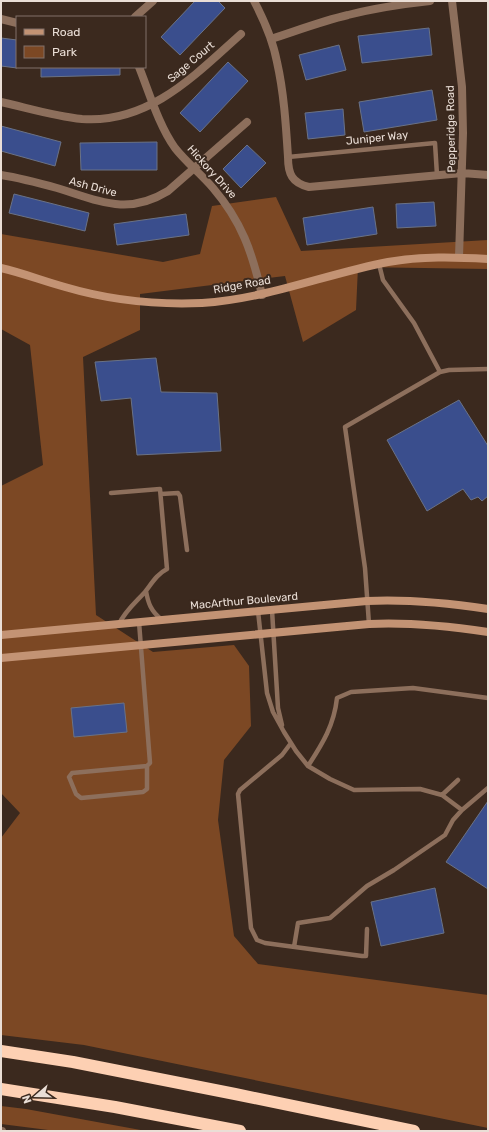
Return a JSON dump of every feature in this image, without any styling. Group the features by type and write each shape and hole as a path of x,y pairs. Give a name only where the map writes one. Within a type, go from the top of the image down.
{"highway":[{"path":"1,1051 79,1063 414,1131"},
{"path":"1,1089 115,1107 240,1131"}],"main road":[{"name":"Ridge Road","path":"1,268 92,294 119,299 147,302 203,303 262,295 379,264 411,259 459,257 488,259"},
{"name":"MacArthur Boulevard","path":"1,635 368,601 395,600 432,602 488,609"},
{"path":"1,658 369,624 430,624 488,632"}],"street":[{"path":"136,16 153,1"},
{"path":"254,1 271,39 282,83 288,168 291,176 296,181 309,187 462,173 488,175"},
{"path":"271,39 331,19 360,12 400,4 430,1"},
{"name":"Pepperidge Road","path":"452,1 462,87 463,133 459,257"},
{"path":"1,19 16,23"},
{"name":"Sage Court","path":"1,102 63,117 84,119 121,115 154,104 176,90 241,34"},
{"name":"Hickory Drive","path":"139,68 166,133 175,148 212,186 237,221 247,241 262,295"},
{"name":"Ash Drive","path":"1,175 48,186 108,204 135,204 158,197 168,190 247,122"}],"lane":[{"name":"Juniper Way","path":"288,157 435,143 437,176"},
{"path":"379,264 383,280 414,323 440,372"},
{"path":"369,624 365,568 345,426 440,372 449,370 488,369"},
{"path":"112,493 160,489 167,569 162,571 152,581 146,591 127,610 119,624"},
{"path":"160,494 178,493 180,496 187,550"},
{"path":"146,591 148,603 155,614 162,620"},
{"path":"272,610 278,708 284,732"},
{"path":"258,611 267,693 284,732 308,766 330,779 354,790 420,789 442,795 462,810"},
{"path":"138,622 150,763 147,766 147,789 143,792 81,798 76,794 69,777 72,773 147,766"},
{"path":"308,766 328,735 336,711 337,698 351,692 412,688 488,698"},
{"path":"291,743 282,755 240,790 238,794 251,928 257,940 264,943 366,956 367,929"},
{"path":"442,795 458,780"},
{"path":"294,947 298,923 330,918 367,886 394,870 445,835 453,820 462,810 488,788"}],"green space":[{"path":"276,197 301,251 488,240 488,269 358,267 356,310 303,342 285,276 140,294 140,330 83,357 96,615 153,652 234,645 249,666 251,726 224,760 218,820 234,936 258,964 488,995 488,1128 84,1045 1,1035 1,838 20,813 1,793 1,486 43,465 30,345 1,329 1,234 163,262 200,254 212,206"},
{"path":"1,1106 26,1109 146,1131 56,1131 1,1124"}],"building":[{"path":"195,1 218,1 225,8 180,55 161,37"},
{"path":"429,28 432,55 362,63 358,36"},
{"path":"1,38 16,40 16,68 1,66"},
{"path":"339,45 346,70 306,80 299,55"},
{"path":"228,62 248,81 200,132 180,113"},
{"path":"41,68 120,68 120,75 41,77"},
{"path":"432,90 437,120 364,132 359,102"},
{"path":"343,109 345,135 308,139 305,113"},
{"path":"1,126 61,142 55,166 1,151"},
{"path":"157,142 157,170 81,170 80,143"},
{"path":"247,145 266,163 241,188 223,169"},
{"path":"14,194 89,213 85,231 9,213"},
{"path":"434,202 436,226 397,228 396,204"},
{"path":"373,207 377,234 307,245 303,218"},
{"path":"186,214 189,235 117,245 114,224"},
{"path":"156,358 161,392 217,393 221,451 137,455 131,398 101,401 95,362"},
{"path":"459,400 488,446 488,496 482,501 478,497 471,500 463,489 427,511 387,440"},
{"path":"124,703 127,732 74,737 71,708"},
{"path":"488,801 488,889 446,862"},
{"path":"435,888 444,933 381,946 371,902"}]}
